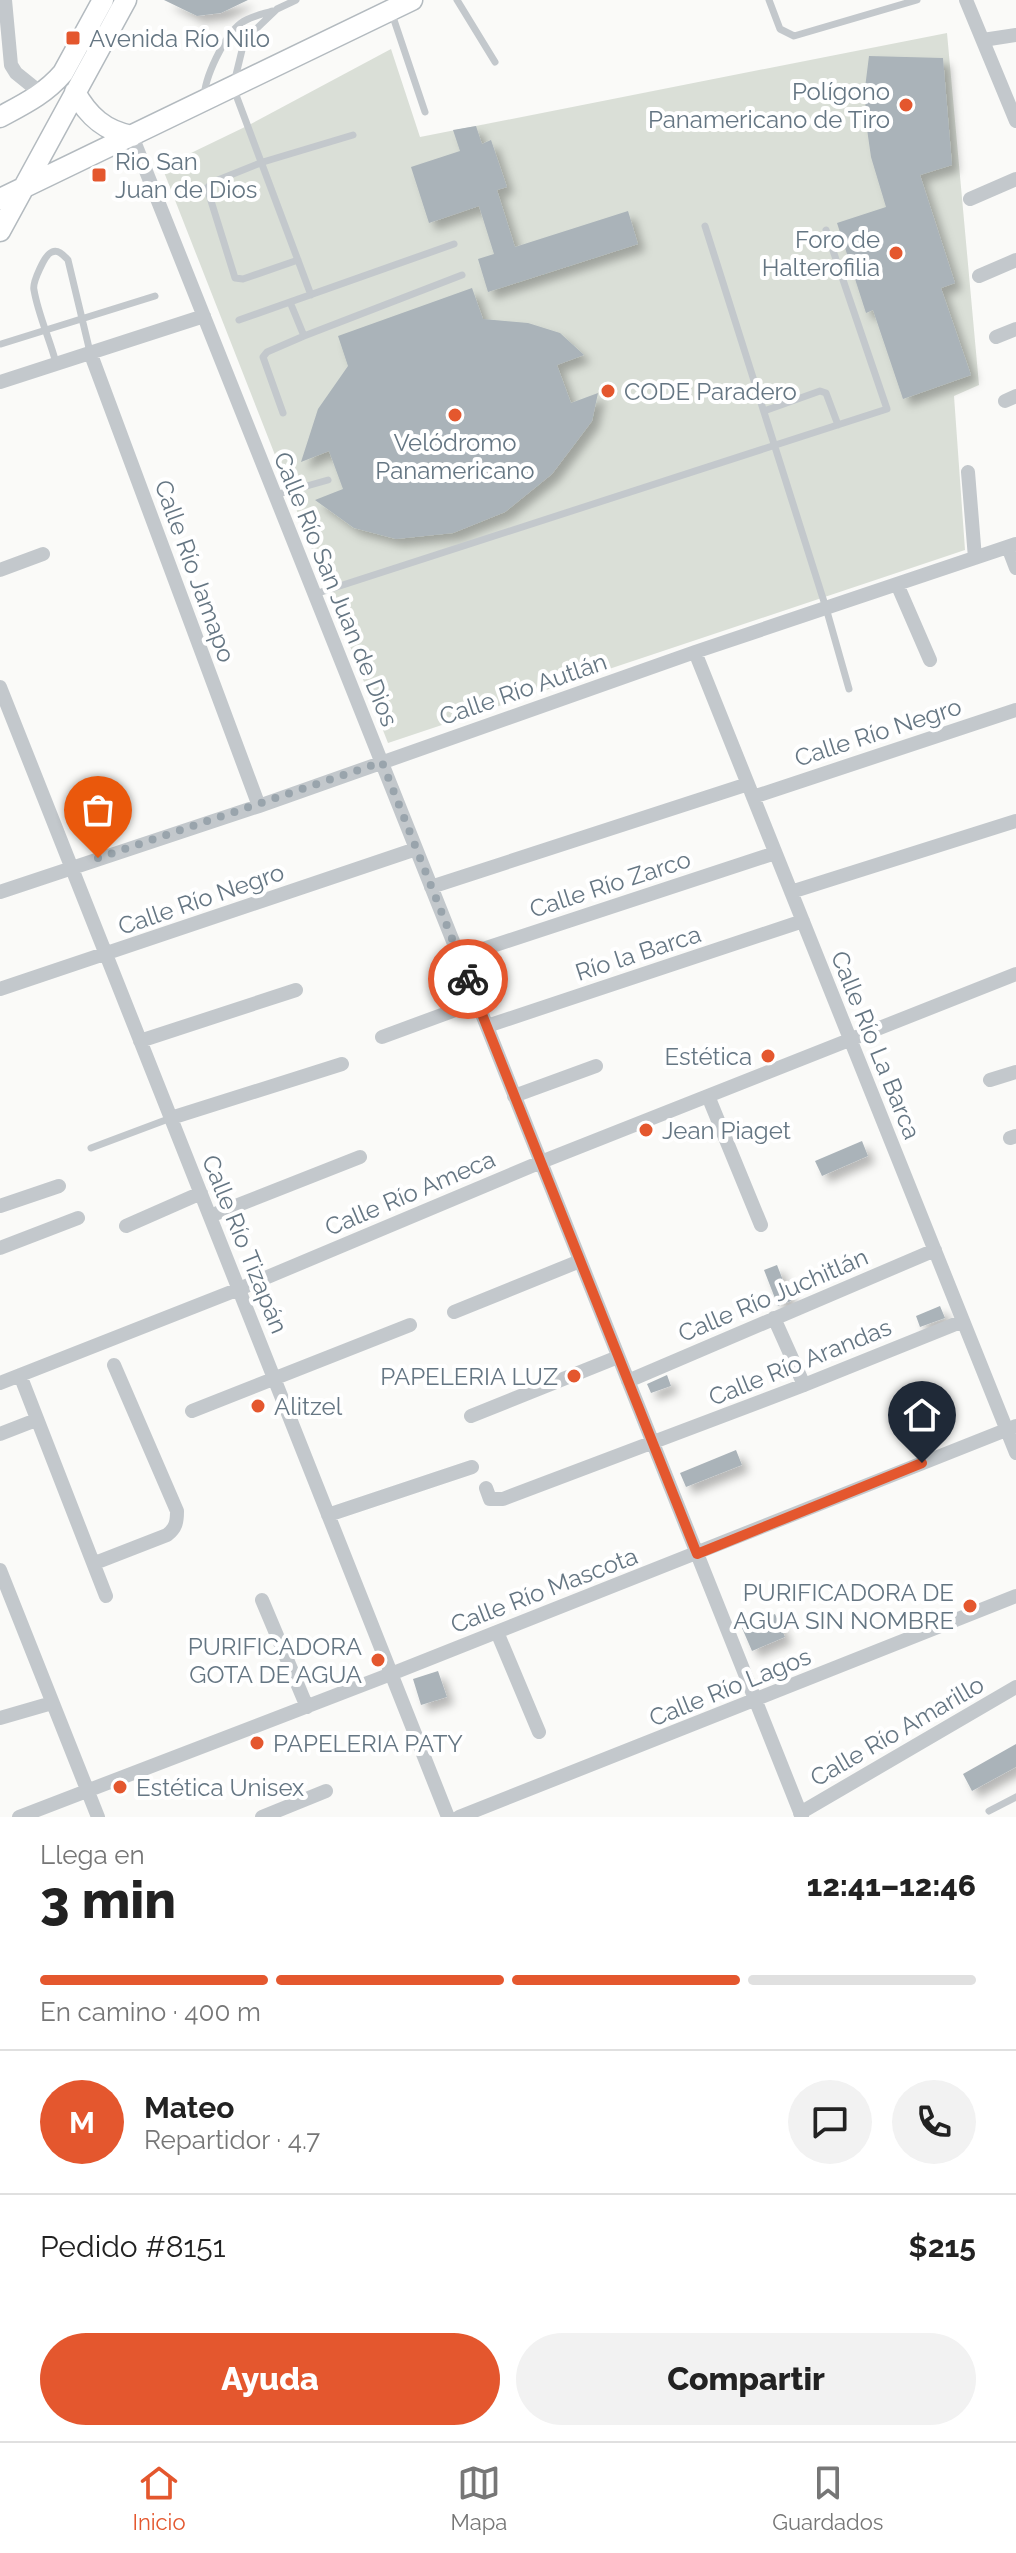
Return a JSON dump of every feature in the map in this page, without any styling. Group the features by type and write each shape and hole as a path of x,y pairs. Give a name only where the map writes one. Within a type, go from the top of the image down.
{"main road":[{"path":"0,117 42,94 63,73 103,0"},
{"path":"0,231 126,0"},
{"path":"0,199 412,0"},
{"path":"75,92 91,116 102,125 132,136"}],"street":[{"path":"5,0 11,65 16,73 42,94"},
{"path":"966,0 1016,121"},
{"path":"983,40 1016,35"},
{"name":"Calle Río San Juan de Dios","path":"132,136 801,1815"},
{"path":"970,199 1016,179"},
{"path":"979,276 1016,260"},
{"path":"0,382 204,316"},
{"path":"996,337 1016,329"},
{"name":"Calle Río Jamapo","path":"90,352 259,806"},
{"path":"968,472 975,558"},
{"path":"1012,546 1016,568"},
{"name":"Calle Río Autlán","path":"0,892 259,806 695,652 1012,546"},
{"path":"0,570 43,554"},
{"path":"897,584 930,660"},
{"name":"Calle Río La Barca","path":"695,652 963,1321 1011,1428 1016,1453"},
{"name":"Calle Río Tizapán","path":"0,687 448,1817"},
{"name":"Calle Río Negro","path":"431,887 1016,710"},
{"path":"791,892 1016,821"},
{"name":"Calle Río Negro","path":"0,989 416,849"},
{"name":"Calle Río Zarco","path":"459,957 775,853"},
{"name":"Río la Barca","path":"487,1026 803,921"},
{"name":"Calle Río Ameca","path":"0,1383 239,1289 541,1162 1016,974"},
{"path":"140,1041 296,990"},
{"path":"382,1037 477,1002"},
{"path":"171,1118 342,1064"},
{"path":"514,1096 596,1066"},
{"path":"990,1080 1016,1072"},
{"path":"708,1096 761,1225"},
{"path":"210,1216 360,1157"},
{"path":"0,1206 59,1186"},
{"path":"126,1226 201,1193"},
{"path":"0,1248 78,1218"},
{"name":"Calle Río Juchitlán","path":"628,1381 935,1250"},
{"path":"454,1312 580,1261"},
{"path":"774,1318 804,1385"},
{"name":"Calle Río Arandas","path":"486,1488 491,1500 503,1499 963,1321"},
{"path":"192,1411 410,1325"},
{"path":"471,1416 618,1357"},
{"path":"95,1563 167,1535 176,1526 177,1519 177,1511 114,1365"},
{"path":"20,1375 106,1596"},
{"path":"0,1434 36,1420"},
{"name":"Calle Río Mascota","path":"19,1817 307,1707 1011,1428"},
{"path":"328,1515 472,1467"},
{"path":"0,1570 98,1817"},
{"name":"Calle Río Lagos","path":"459,1817 1016,1596"},
{"path":"262,1600 307,1707"},
{"path":"497,1632 539,1732"},
{"name":"Calle Río Amarillo","path":"801,1815 1016,1687"},
{"path":"0,1718 52,1703"},
{"path":"262,1817 326,1791"}],"lane":[{"path":"204,101 204,87 222,46 241,23 296,0"},
{"path":"457,0 495,62"},
{"path":"769,0 780,29 794,36 917,0"},
{"path":"277,9 243,46 233,87 311,295"},
{"path":"391,10 425,112"},
{"path":"298,260 240,280 234,276 207,188 213,182 263,162 353,135"},
{"path":"705,226 849,689"},
{"path":"315,595 887,409 826,230"},
{"path":"239,320 454,244"},
{"path":"56,363 34,284 48,254 53,252 68,258 90,352"},
{"path":"283,413 264,355 304,336 462,275"},
{"path":"1,344 155,296"},
{"path":"290,302 304,336"},
{"path":"764,411 820,391 826,393 838,425"},
{"path":"275,495 328,480"},
{"path":"91,1148 171,1118"},
{"path":"989,1811 1016,1797"}],"shaded area":[{"name":"CODE Paradero","path":"947,33 979,385 954,396 965,550 388,743 162,167 249,125 391,49 420,137"}],"building":[{"path":"164,0 248,0 221,13 197,16"},
{"path":"869,56 943,58 952,165 920,175 955,283 941,288 971,375 903,399 873,310 866,313 837,223 886,207 871,157 866,122 865,88"},
{"path":"476,126 482,144 491,140 507,187 497,190 515,247 628,211 638,244 488,292 478,259 494,254 479,206 429,223 411,167 460,151 453,130"},
{"name":"Velódromo Panamericano","path":"472,288 483,319 528,323 560,333 584,355 557,365 571,403 598,393 592,421 552,474 505,512 453,533 396,539 354,528 315,500 343,489 329,451 301,462 318,409 348,366 338,336"},
{"path":"862,1141 868,1156 822,1176 815,1161"},
{"path":"777,1265 791,1301 778,1306 764,1270"},
{"path":"940,1306 945,1318 920,1327 916,1316"},
{"path":"667,1375 671,1386 651,1393 647,1384"},
{"path":"736,1450 742,1465 686,1487 680,1473"},
{"path":"775,1614 785,1637 752,1651 742,1628"},
{"path":"438,1671 447,1697 421,1705 413,1679"},
{"path":"1016,1744 1016,1767 972,1791 963,1774"}],"way so far":[{"path":"98,858 382,762 468,979"}],"place":[{"name":"Avenida Río Nilo","path":"73,38"},
{"name":"Polígono Panamericano de Tiro","path":"906,105"},
{"name":"Rio San Juan de Dios","path":"99,175"},
{"name":"Foro de Halterofilia","path":"896,253"},
{"name":"CODE Paradero","path":"608,391"},
{"name":"Velódromo Panamericano","path":"455,415"},
{"name":"Estética","path":"768,1056"},
{"name":"Jean Piaget","path":"646,1130"},
{"name":"PAPELERIA LUZ","path":"574,1376"},
{"name":"Alitzel","path":"258,1406"},
{"name":"PURIFICADORA DE AGUA SIN NOMBRE","path":"970,1606"},
{"name":"PURIFICADORA GOTA DE AGUA","path":"378,1660"},
{"name":"PAPELERIA PATY","path":"257,1743"},
{"name":"Estética Unisex","path":"120,1787"}],"route":[{"path":"468,979 697,1554 922,1463"}]}
